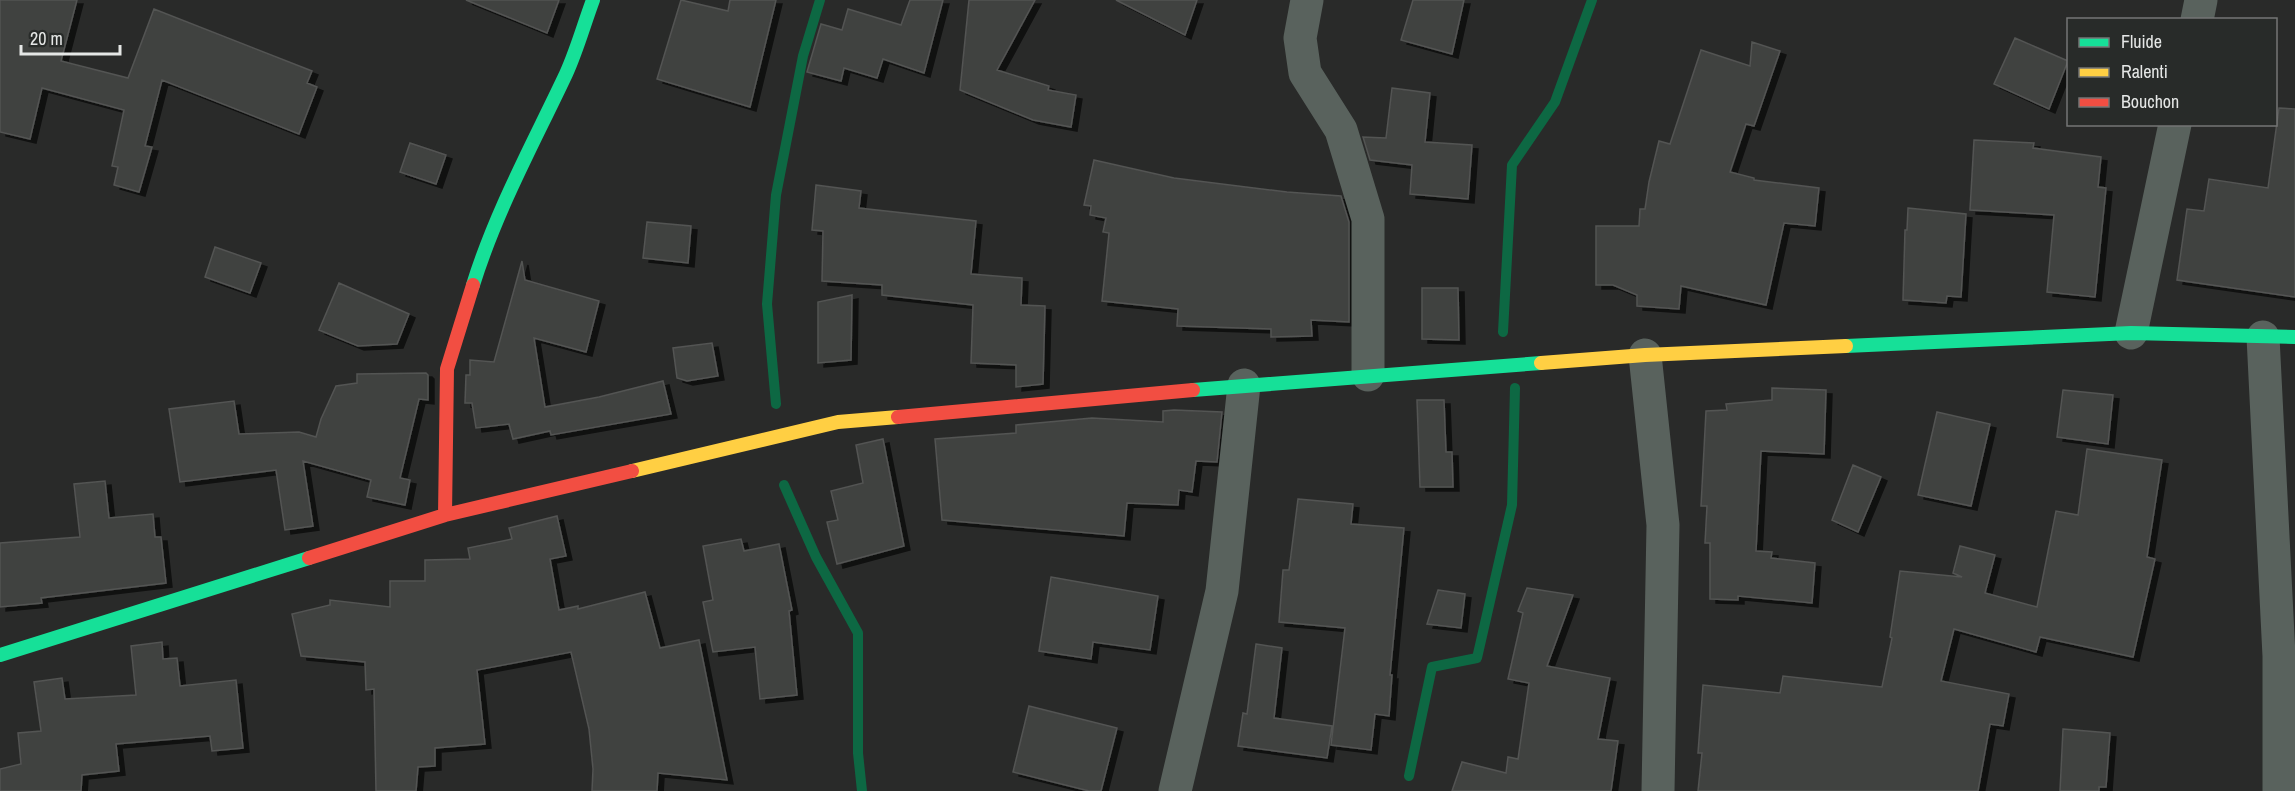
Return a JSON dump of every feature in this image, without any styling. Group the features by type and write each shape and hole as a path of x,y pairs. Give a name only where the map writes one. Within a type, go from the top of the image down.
{"street":[{"path":"445,515 447,369 485,247 508,193 567,71 593,0"},
{"path":"1307,0 1300,39 1305,73 1341,130 1368,219 1368,375"},
{"path":"2197,18 2201,0"},
{"path":"2131,333 2175,126"},
{"path":"0,655 445,515 838,422 1244,385 1645,355 2131,333 2295,337"},
{"path":"2263,337 2279,656 2279,791"},
{"path":"1645,355 1663,525 1658,791"},
{"path":"1175,791 1222,591 1244,385"}],"building":[{"path":"0,0 77,0 61,61 128,78 154,9 312,71 307,83 317,87 299,134 162,80 145,146 152,147 139,192 114,185 118,167 112,166 124,110 42,88 30,139 0,132"},
{"path":"466,0 559,0 547,33"},
{"path":"681,0 728,11 730,0 776,0 750,107 657,79"},
{"path":"910,0 943,0 924,73 883,59 877,78 844,68 841,81 807,72 821,24 842,30 848,9 901,25"},
{"path":"969,0 1035,0 997,70 1049,86 1048,90 1076,95 1071,127 1033,120 960,90"},
{"path":"1116,0 1197,0 1185,35"},
{"path":"1413,0 1464,0 1452,54 1401,40"},
{"path":"2015,38 2067,61 2049,109 1994,84"},
{"path":"1752,42 1780,51 1754,126 1746,124 1730,172 1754,178 1754,180 1819,188 1815,226 1784,223 1766,305 1681,286 1679,309 1637,306 1637,295 1613,285 1596,285 1596,226 1639,226 1640,209 1645,209 1659,141 1670,144 1701,50 1750,66"},
{"path":"1392,88 1430,93 1425,142 1472,145 1468,199 1410,194 1412,165 1370,160 1363,137 1386,138"},
{"path":"2279,108 2295,109 2295,297 2177,280 2187,209 2204,211 2209,179 2268,188"},
{"path":"1974,140 2034,143 2033,148 2101,157 2098,187 2106,188 2095,297 2047,292 2054,215 1970,210"},
{"path":"410,143 446,155 436,184 400,172"},
{"path":"1094,160 1174,178 1287,192 1341,196 1349,222 1349,322 1311,320 1312,336 1271,337 1271,329 1177,326 1178,309 1102,301 1109,233 1103,232 1106,218 1090,215 1091,206 1084,205"},
{"path":"816,185 861,191 859,208 976,221 971,274 1022,278 1021,305 1045,306 1043,384 1016,387 1016,365 971,363 973,305 882,295 882,285 822,281 823,231 812,230"},
{"path":"1908,208 1966,214 1961,297 1947,296 1946,303 1903,300 1905,230 1907,230"},
{"path":"647,222 691,226 688,263 643,258"},
{"path":"215,247 261,263 250,293 205,277"},
{"path":"522,261 525,280 599,301 586,352 534,338 545,407 599,397 663,381 671,414 551,435 550,431 513,439 509,424 476,428 472,403 465,403 466,375 470,375 470,360 494,362"},
{"path":"339,283 409,314 397,344 358,346 319,330"},
{"path":"1422,288 1458,288 1459,340 1422,339"},
{"path":"852,295 851,360 818,363 818,302"},
{"path":"712,343 718,376 687,381 677,378 673,348"},
{"path":"426,373 428,375 428,400 419,399 400,478 410,480 405,505 367,497 371,480 303,461 313,526 285,530 276,470 180,482 169,409 234,401 239,434 299,432 316,437 321,419 336,386 357,383 357,374"},
{"path":"1772,388 1826,390 1824,454 1761,451 1756,551 1772,552 1771,558 1815,563 1812,603 1738,596 1738,600 1710,599 1710,543 1705,543 1707,506 1701,506 1706,411 1727,410 1726,404 1772,400"},
{"path":"2063,390 2113,395 2108,444 2057,437"},
{"path":"1417,400 1444,400 1446,452 1452,452 1453,487 1420,487"},
{"path":"1163,411 1222,412 1217,462 1196,461 1192,492 1179,490 1178,505 1127,503 1124,536 942,520 935,439 1016,433 1016,425 1092,418 1163,422"},
{"path":"1937,412 1990,424 1971,506 1918,495"},
{"path":"883,439 904,546 837,564 827,522 838,520 831,491 863,483 856,445"},
{"path":"2087,449 2162,460 2147,557 2155,559 2133,657 2040,637 2036,652 1954,629 1941,681 2009,694 2003,726 1990,724 1978,791 1698,791 1702,753 1698,753 1703,685 1780,693 1783,676 1882,687 1892,638 1890,637 1900,571 1962,577 1953,573 1960,546 1995,555 1985,593 2037,607 2056,511 2078,515"},
{"path":"1853,465 1881,477 1858,532 1832,520"},
{"path":"105,481 109,518 153,514 155,537 161,537 166,583 41,598 42,603 0,607 0,543 80,537 74,484"},
{"path":"1298,499 1353,504 1351,524 1404,528 1390,675 1392,675 1389,716 1375,714 1371,750 1331,745 1345,628 1279,622 1283,570 1289,570"},
{"path":"557,516 566,556 550,559 559,610 578,606 578,609 645,592 660,648 699,640 727,780 658,773 657,791 592,791 593,769 589,729 571,652 477,670 485,744 435,748 435,766 418,767 416,791 376,791 374,689 366,690 365,662 301,656 292,614 330,605 330,600 390,607 390,581 425,581 425,560 470,559 468,548 512,539 509,528"},
{"path":"741,539 744,551 779,544 792,610 789,611 797,695 760,699 755,647 713,652 703,602 713,600 703,546"},
{"path":"1051,577 1158,596 1150,650 1093,642 1091,659 1039,651"},
{"path":"1527,588 1573,595 1547,666 1610,678 1598,739 1618,741 1611,791 1452,791 1462,762 1506,773 1508,757 1518,759 1529,683 1508,679 1523,613 1518,611"},
{"path":"1438,590 1465,594 1461,628 1427,624"},
{"path":"162,642 163,659 177,658 180,686 236,680 243,748 212,751 210,736 116,744 119,771 82,775 81,791 0,791 0,769 21,764 18,733 41,731 34,682 62,678 65,699 136,695 131,646"},
{"path":"1256,644 1282,648 1274,718 1332,726 1327,758 1238,746 1243,713 1247,714"},
{"path":"1029,706 1117,728 1101,791 1089,791 1013,772"},
{"path":"2063,729 2110,733 2106,787 2099,787 2099,791 2060,791"}],"waterway":[{"path":"776,404 767,304 776,195 803,56 820,0"},
{"path":"1503,332 1512,165 1555,102 1592,0"},
{"path":"1409,776 1432,667 1477,658 1512,505 1515,388"},
{"path":"784,485 816,557 858,633 858,753 862,791"}],"traffic: fast":[{"path":"473,285 504,204 570,65 593,0"},
{"path":"1846,346 2131,333 2295,337"},
{"path":"1193,390 1541,363"},
{"path":"0,655 309,558"}],"traffic: slow":[{"path":"1541,363 1645,355 1846,346"},
{"path":"632,471 838,422 898,417"}],"traffic: jam":[{"path":"445,515 447,369 473,285"},
{"path":"898,417 1193,390"},
{"path":"309,558 445,515 632,471"}]}
